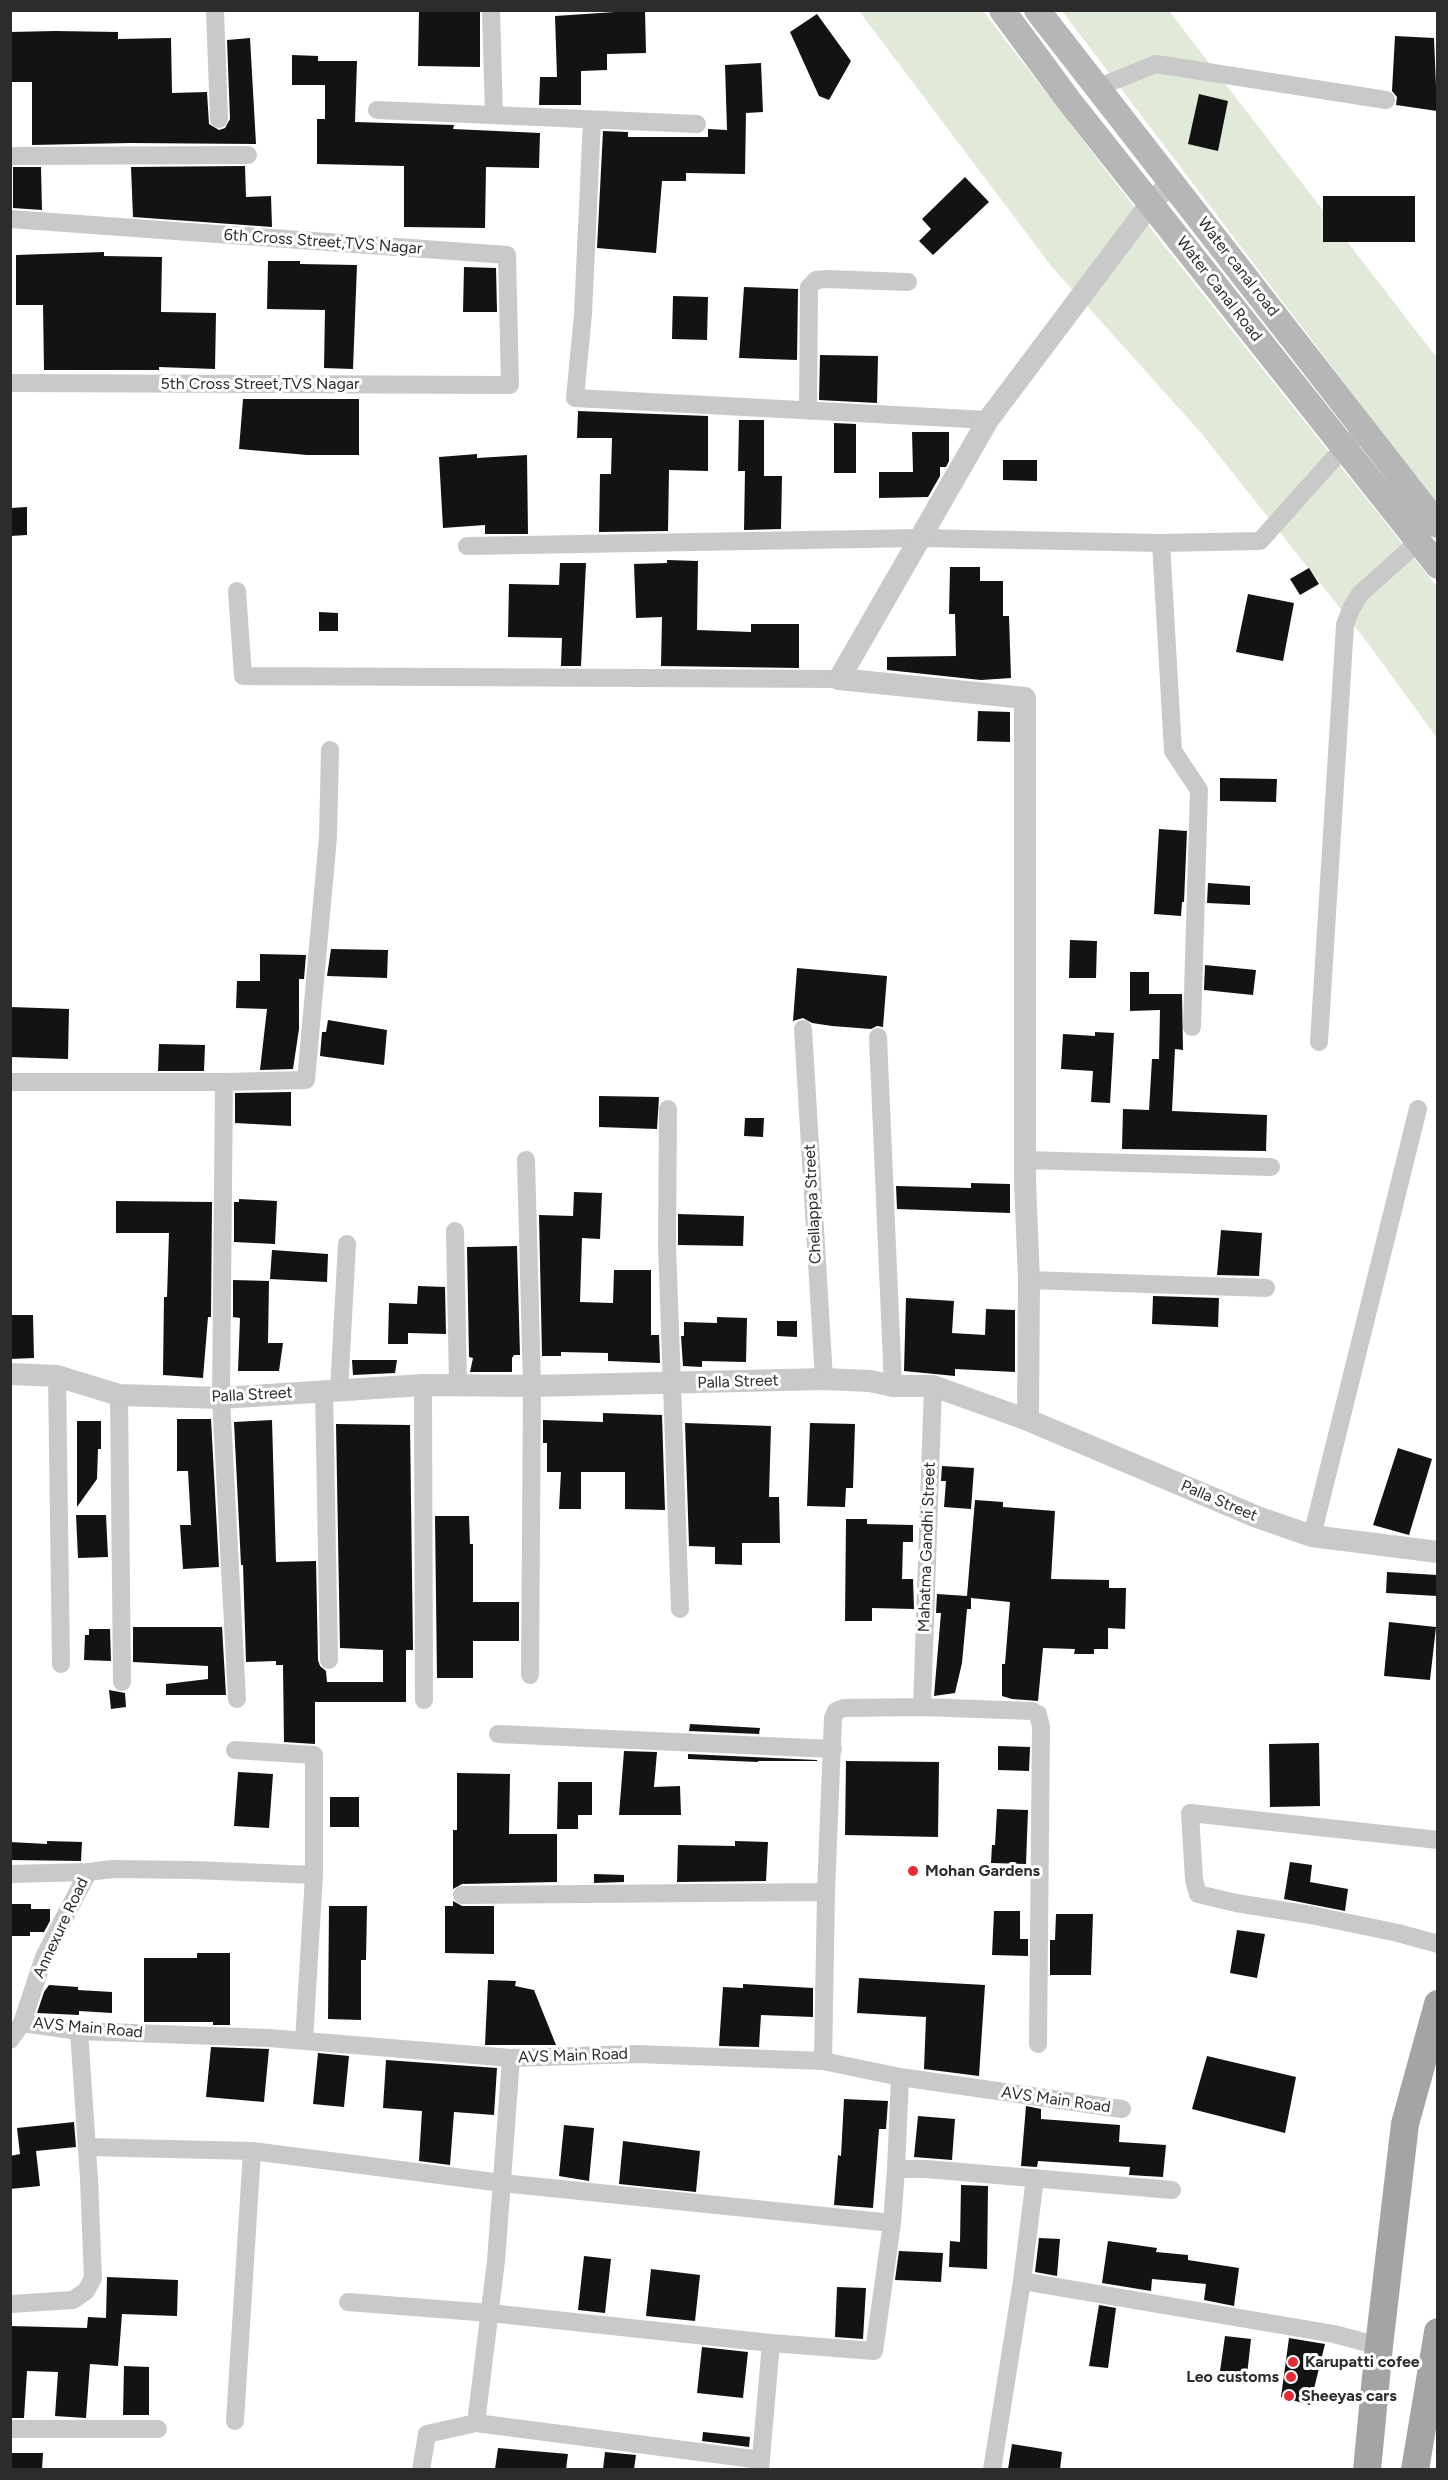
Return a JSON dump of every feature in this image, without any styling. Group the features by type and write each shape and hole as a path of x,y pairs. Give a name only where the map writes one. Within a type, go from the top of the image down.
{"main road":[{"name":"Water Canal Road","path":"1002,10 1069,101 1344,447 1428,533 1437,566"},
{"name":"Water canal road","path":"1037,10 1365,430 1428,533"},
{"path":"1368,2469 1379,2346 1405,2124 1437,2004"},
{"path":"1415,2469 1437,2332"}],"street":[{"path":"215,10 219,119"},
{"path":"491,10 494,115"},
{"path":"1096,88 1156,64 1386,100"},
{"path":"377,110 697,124"},
{"path":"592,120 583,314 575,398 988,420"},
{"path":"10,156 248,155"},
{"path":"839,680 988,420 1151,202 1171,183"},
{"name":"6th Cross Street,TVS Nagar","path":"10,219 507,255 510,385"},
{"path":"808,411 809,287 816,280 908,282"},
{"name":"5th Cross Street,TVS Nagar","path":"10,383 510,385"},
{"path":"467,546 920,538 1161,543 1260,541 1344,447 1365,430"},
{"path":"1319,1042 1345,625 1360,594 1428,533"},
{"path":"1161,543 1173,751 1199,790 1192,1027"},
{"path":"237,591 243,676 839,680 1026,698 1028,1420"},
{"path":"10,1082 306,1080 328,837 330,750"},
{"name":"Chellappa Street","path":"803,1029 824,1378"},
{"path":"878,1037 892,1386"},
{"path":"224,1082 221,1398 237,1699"},
{"path":"1312,1536 1418,1108"},
{"path":"668,1109 667,1245 680,1609"},
{"path":"526,1160 532,1386 530,1675"},
{"path":"1026,1160 1271,1167"},
{"path":"455,1231 458,1386"},
{"path":"330,1660 331,1391 348,1244"},
{"path":"1029,1280 1266,1288"},
{"name":"Palla Street","path":"10,1374 57,1376 119,1395 221,1398 423,1385 672,1384 824,1378 870,1381 892,1386 933,1386 1028,1420 1257,1517 1312,1536 1437,1552"},
{"path":"57,1376 61,1664"},
{"path":"423,1385 424,1700"},
{"name":"Mahatma Gandhi Street","path":"922,1707 933,1386"},
{"path":"119,1395 122,1682"},
{"path":"823,2061 826,1892 833,1718 836,1711 844,1708 922,1707 1032,1711 1048,1722 1038,2044"},
{"path":"498,1734 832,1749"},
{"path":"234,1750 314,1755 314,1875 304,2041"},
{"path":"1437,1840 1190,1813 1194,1880 1198,1894 1236,1904 1311,1915 1398,1933 1437,1944"},
{"path":"88,1872 113,1869 193,1870 314,1875"},
{"name":"Annexure Road","path":"10,1874 88,1872 44,1957 10,2040"},
{"path":"462,1895 826,1892"},
{"name":"AVS Main Road","path":"20,2012 79,2031 304,2041 511,2058 637,2054 823,2061 900,2077 1122,2109"},
{"path":"10,2304 73,2300 86,2291 93,2278 79,2031"},
{"path":"476,2423 490,2313 511,2058"},
{"path":"348,2302 490,2313 771,2343 873,2351 891,2223 900,2077"},
{"path":"87,2147 252,2151 502,2183 891,2223"},
{"path":"235,2421 252,2151"},
{"path":"896,2169 926,2169 1172,2190"},
{"path":"992,2469 1022,2282 1035,2178"},
{"path":"1022,2282 1334,2334 1379,2346"},
{"path":"421,2469 427,2434 476,2423 761,2465 771,2343"},
{"path":"10,2429 158,2429"}],"green space":[{"path":"859,11 983,11 1166,248 1437,587 1437,738 1370,646 1202,434 1052,267"},
{"path":"1062,11 1169,11 1437,358 1437,505"}],"building":[{"path":"419,10 480,10 480,67 418,66"},
{"path":"645,10 646,53 607,54 607,70 581,71 581,105 539,105 540,77 557,77 555,16"},
{"path":"817,14 851,61 829,100 819,96 790,32"},
{"path":"10,32 118,32 118,39 171,38 172,93 207,92 209,124 219,130 225,128 230,119 227,40 250,38 256,144 32,145 32,82 10,82"},
{"path":"1395,36 1434,38 1437,111 1396,105 1397,97 1392,91"},
{"path":"292,55 318,56 318,61 357,61 355,122 454,125 453,129 540,133 539,168 486,167 485,228 404,227 404,166 317,164 317,119 325,119 325,85 292,85"},
{"path":"761,63 763,112 746,113 745,174 686,173 686,181 662,181 656,253 597,248 603,131 628,132 628,137 708,137 708,129 727,130 725,65"},
{"path":"1199,94 1228,101 1218,151 1188,144"},
{"path":"245,166 246,197 271,196 272,227 133,217 131,167"},
{"path":"13,167 41,167 42,210 13,208"},
{"path":"965,177 989,202 933,255 919,241 931,229 922,219"},
{"path":"1323,196 1415,196 1415,242 1323,242"},
{"path":"104,252 104,256 162,257 161,312 216,313 215,369 159,367 159,370 44,370 43,305 16,305 16,255"},
{"path":"268,261 357,265 353,369 324,368 325,310 267,309"},
{"path":"464,267 496,268 497,312 463,312"},
{"path":"744,287 798,289 797,360 739,358"},
{"path":"673,296 708,297 707,340 672,339"},
{"path":"820,355 878,356 877,403 819,400"},
{"path":"243,399 359,399 359,455 307,455 239,449"},
{"path":"578,411 708,416 708,471 669,470 668,531 599,532 600,474 611,474 612,438 577,438"},
{"path":"739,420 764,420 764,476 782,476 781,529 744,530 745,471 738,471"},
{"path":"834,423 856,424 856,473 834,473"},
{"path":"912,432 949,432 949,461 946,467 940,467 940,476 928,497 879,498 879,472 913,472"},
{"path":"477,454 477,458 527,455 528,534 485,534 485,525 443,528 439,457"},
{"path":"1003,460 1037,460 1037,481 1003,480"},
{"path":"27,507 27,535 10,536 10,508"},
{"path":"667,560 698,561 697,630 751,632 751,624 799,624 799,668 661,666 662,617 636,618 634,564 667,563"},
{"path":"560,563 586,563 581,666 561,666 562,638 508,637 509,584 559,585"},
{"path":"950,567 980,567 980,581 1003,581 1003,616 1009,616 1011,678 981,680 887,670 887,657 956,656 955,614 949,614"},
{"path":"1309,568 1319,584 1300,595 1290,579"},
{"path":"1248,594 1294,603 1283,661 1236,652"},
{"path":"319,612 338,613 338,631 319,631"},
{"path":"978,711 1010,712 1010,742 977,741"},
{"path":"1220,778 1277,779 1276,802 1220,801"},
{"path":"1159,829 1187,831 1184,902 1182,902 1181,916 1154,914"},
{"path":"1208,883 1250,886 1250,905 1207,903"},
{"path":"1070,940 1097,941 1096,978 1069,978"},
{"path":"331,949 388,950 387,978 327,976"},
{"path":"260,954 306,955 304,979 299,979 299,1029 293,1069 260,1070 267,1009 236,1008 237,981 260,981"},
{"path":"1205,965 1256,970 1253,995 1204,990"},
{"path":"797,968 887,976 883,1027 877,1026 871,1029 832,1026 812,1023 803,1018 793,1021"},
{"path":"1130,972 1149,972 1149,994 1182,994 1183,1050 1175,1049 1172,1111 1267,1115 1266,1151 1122,1149 1123,1109 1149,1110 1152,1059 1159,1059 1160,1010 1130,1011"},
{"path":"10,1007 69,1009 68,1059 10,1057"},
{"path":"328,1020 387,1030 384,1065 320,1056 322,1032 326,1032"},
{"path":"1095,1032 1114,1033 1110,1103 1091,1102 1093,1071 1061,1069 1063,1034 1095,1036"},
{"path":"159,1044 205,1045 204,1071 158,1071"},
{"path":"291,1092 291,1126 235,1123 235,1093"},
{"path":"599,1096 659,1097 657,1129 599,1127"},
{"path":"745,1118 764,1118 763,1137 744,1136"},
{"path":"971,1183 1010,1184 1010,1213 897,1209 896,1186 971,1188"},
{"path":"574,1192 602,1193 600,1239 582,1238 580,1302 613,1303 614,1270 651,1270 651,1335 659,1335 660,1363 608,1361 608,1353 561,1352 561,1356 542,1356 539,1215 573,1216"},
{"path":"239,1199 277,1201 275,1244 234,1242 234,1202 239,1202"},
{"path":"116,1201 212,1202 211,1317 208,1317 203,1378 163,1375 164,1297 167,1297 169,1233 116,1233"},
{"path":"678,1214 744,1216 743,1246 678,1245"},
{"path":"1221,1230 1262,1233 1259,1276 1217,1275"},
{"path":"517,1246 520,1355 514,1355 512,1358 512,1372 470,1372 473,1358 469,1357 467,1247"},
{"path":"272,1250 328,1254 327,1282 270,1279"},
{"path":"233,1280 269,1281 268,1343 283,1343 279,1371 238,1371 240,1318 233,1317"},
{"path":"418,1286 445,1287 446,1334 408,1333 408,1344 388,1344 389,1303 417,1304"},
{"path":"1153,1296 1219,1298 1218,1327 1152,1324"},
{"path":"906,1298 954,1301 952,1333 985,1335 986,1309 1015,1310 1015,1372 955,1369 955,1376 904,1371"},
{"path":"10,1315 33,1315 34,1358 10,1359"},
{"path":"717,1317 747,1318 746,1362 702,1361 702,1367 683,1366 681,1336 684,1336 684,1322 717,1323"},
{"path":"777,1321 797,1321 797,1337 777,1336"},
{"path":"352,1360 397,1360 395,1373 353,1375"},
{"path":"603,1413 662,1415 665,1510 625,1509 625,1472 581,1472 581,1509 559,1509 561,1472 547,1472 547,1443 543,1443 543,1420 603,1422"},
{"path":"177,1419 211,1419 219,1567 183,1569 180,1525 191,1525 188,1471 177,1471"},
{"path":"272,1420 276,1562 316,1561 318,1660 320,1666 326,1671 327,1682 383,1682 383,1650 340,1648 336,1424 410,1425 413,1650 406,1650 406,1702 315,1702 315,1744 284,1742 283,1665 276,1665 276,1661 246,1662 243,1565 241,1565 234,1422"},
{"path":"77,1421 101,1421 101,1449 98,1449 97,1479 77,1507"},
{"path":"685,1423 771,1426 769,1497 779,1497 780,1543 742,1543 742,1565 715,1564 715,1547 689,1546"},
{"path":"810,1423 855,1424 853,1488 846,1488 845,1507 807,1506"},
{"path":"1398,1448 1432,1459 1409,1535 1373,1525"},
{"path":"942,1466 974,1468 971,1509 944,1507 946,1481 941,1481"},
{"path":"975,1500 1003,1502 1003,1507 1055,1511 1051,1579 1109,1580 1109,1588 1126,1588 1125,1629 1108,1628 1108,1649 1094,1649 1094,1654 1074,1654 1075,1649 1043,1648 1038,1701 1002,1696 1002,1664 1005,1664 1010,1602 971,1598 971,1609 967,1609 962,1663 955,1693 934,1696 941,1613 936,1613 937,1594 967,1596"},
{"path":"76,1515 106,1515 108,1557 78,1558"},
{"path":"435,1516 469,1516 470,1544 473,1544 473,1602 519,1602 519,1641 473,1641 473,1678 437,1678"},
{"path":"846,1519 867,1519 867,1524 913,1525 913,1542 903,1542 902,1579 913,1579 914,1609 872,1608 872,1621 845,1621"},
{"path":"1387,1572 1437,1575 1437,1596 1386,1593"},
{"path":"1389,1622 1436,1627 1430,1680 1384,1676"},
{"path":"133,1627 222,1627 226,1695 166,1695 166,1684 208,1679 208,1666 133,1662"},
{"path":"89,1629 110,1629 111,1661 84,1660 85,1635 89,1635"},
{"path":"109,1690 125,1693 126,1707 111,1709"},
{"path":"690,1724 760,1728 759,1734 689,1731"},
{"path":"1319,1743 1320,1806 1270,1807 1269,1744"},
{"path":"998,1746 1030,1747 1029,1771 998,1770"},
{"path":"624,1751 657,1752 654,1787 680,1786 681,1815 619,1815"},
{"path":"688,1754 817,1761 758,1762 688,1759"},
{"path":"846,1761 939,1762 938,1837 845,1835"},
{"path":"238,1772 273,1774 269,1828 234,1826"},
{"path":"457,1773 510,1774 509,1834 557,1834 557,1882 462,1884 453,1889 453,1830 457,1830"},
{"path":"558,1782 592,1782 592,1815 578,1815 578,1829 557,1829"},
{"path":"330,1797 359,1797 359,1827 330,1827"},
{"path":"997,1809 1028,1810 1026,1864 991,1863 992,1845 995,1845"},
{"path":"47,1841 82,1842 81,1861 10,1860 10,1842 47,1844"},
{"path":"735,1841 768,1842 766,1881 677,1882 678,1845 735,1846"},
{"path":"1290,1862 1312,1865 1310,1882 1348,1889 1345,1911 1284,1899"},
{"path":"594,1874 624,1875 624,1882 594,1883"},
{"path":"453,1901 462,1906 494,1906 494,1954 445,1953 445,1906 453,1906"},
{"path":"10,1904 31,1904 31,1909 50,1909 50,1921 44,1932 30,1932 30,1936 10,1936"},
{"path":"329,1906 367,1906 366,1960 361,1960 361,2020 328,2019"},
{"path":"994,1911 1020,1911 1020,1939 1028,1939 1028,1956 992,1955"},
{"path":"1056,1914 1093,1914 1091,1975 1050,1975 1050,1940 1055,1940"},
{"path":"1237,1930 1265,1934 1257,1978 1230,1973"},
{"path":"197,1953 230,1953 230,2025 213,2025 213,2022 144,2022 144,1958 197,1958"},
{"path":"859,1978 985,1985 979,2076 924,2069 926,2017 857,2013"},
{"path":"488,1980 516,1981 515,1986 534,1990 556,2045 485,2045"},
{"path":"743,1984 813,1988 813,2017 761,2015 759,2047 719,2046 723,1987 743,1988"},
{"path":"49,1985 112,1992 112,2013 79,2011 79,2015 37,2013 44,1992"},
{"path":"211,2047 269,2049 264,2102 206,2097"},
{"path":"318,2053 349,2056 344,2107 313,2104"},
{"path":"1207,2056 1296,2077 1285,2133 1192,2109"},
{"path":"386,2060 497,2068 494,2115 454,2112 450,2165 419,2161 422,2111 383,2108"},
{"path":"844,2099 888,2101 886,2129 879,2129 873,2208 834,2205 838,2155 841,2156"},
{"path":"1026,2106 1041,2109 1041,2119 1120,2125 1119,2142 1166,2145 1163,2177 1129,2175 1130,2167 1038,2161 1037,2167 1021,2166"},
{"path":"918,2116 955,2119 952,2160 914,2157"},
{"path":"74,2122 76,2147 36,2151 40,2186 10,2189 10,2156 20,2154 17,2128"},
{"path":"564,2125 594,2128 589,2181 559,2176"},
{"path":"623,2141 700,2151 696,2192 619,2184"},
{"path":"961,2185 988,2186 987,2269 949,2267 950,2241 960,2242"},
{"path":"1039,2238 1060,2239 1057,2276 1035,2272"},
{"path":"1108,2241 1157,2248 1156,2252 1188,2255 1188,2260 1239,2268 1234,2306 1204,2300 1206,2284 1152,2279 1151,2291 1102,2283"},
{"path":"899,2251 943,2253 941,2282 895,2280"},
{"path":"584,2256 611,2259 605,2313 578,2310"},
{"path":"651,2269 700,2275 695,2321 646,2316"},
{"path":"107,2277 178,2280 177,2316 122,2314 118,2366 90,2364 86,2418 55,2416 58,2372 27,2371 24,2418 10,2418 10,2326 87,2328 88,2317 106,2318"},
{"path":"837,2287 866,2288 863,2339 835,2337"},
{"path":"1099,2305 1116,2308 1108,2368 1089,2366"},
{"path":"1225,2336 1251,2339 1247,2375 1220,2371"},
{"path":"1289,2338 1325,2344 1310,2405 1281,2397"},
{"path":"702,2347 748,2352 743,2398 697,2393"},
{"path":"124,2366 149,2367 149,2415 123,2415"},
{"path":"703,2432 750,2437 749,2447 702,2441"},
{"path":"1012,2444 1062,2452 1060,2469 1008,2469"},
{"path":"498,2448 568,2454 566,2469 495,2469"},
{"path":"605,2452 636,2455 634,2469 603,2469"},
{"path":"10,2453 43,2453 42,2469 10,2469"}],"place":[{"name":"Mohan Gardens","path":"913,1871"},
{"name":"Karupatti cofee","path":"1293,2362"},
{"name":"Leo customs","path":"1291,2377"},
{"name":"Sheeyas cars","path":"1289,2396"}]}
